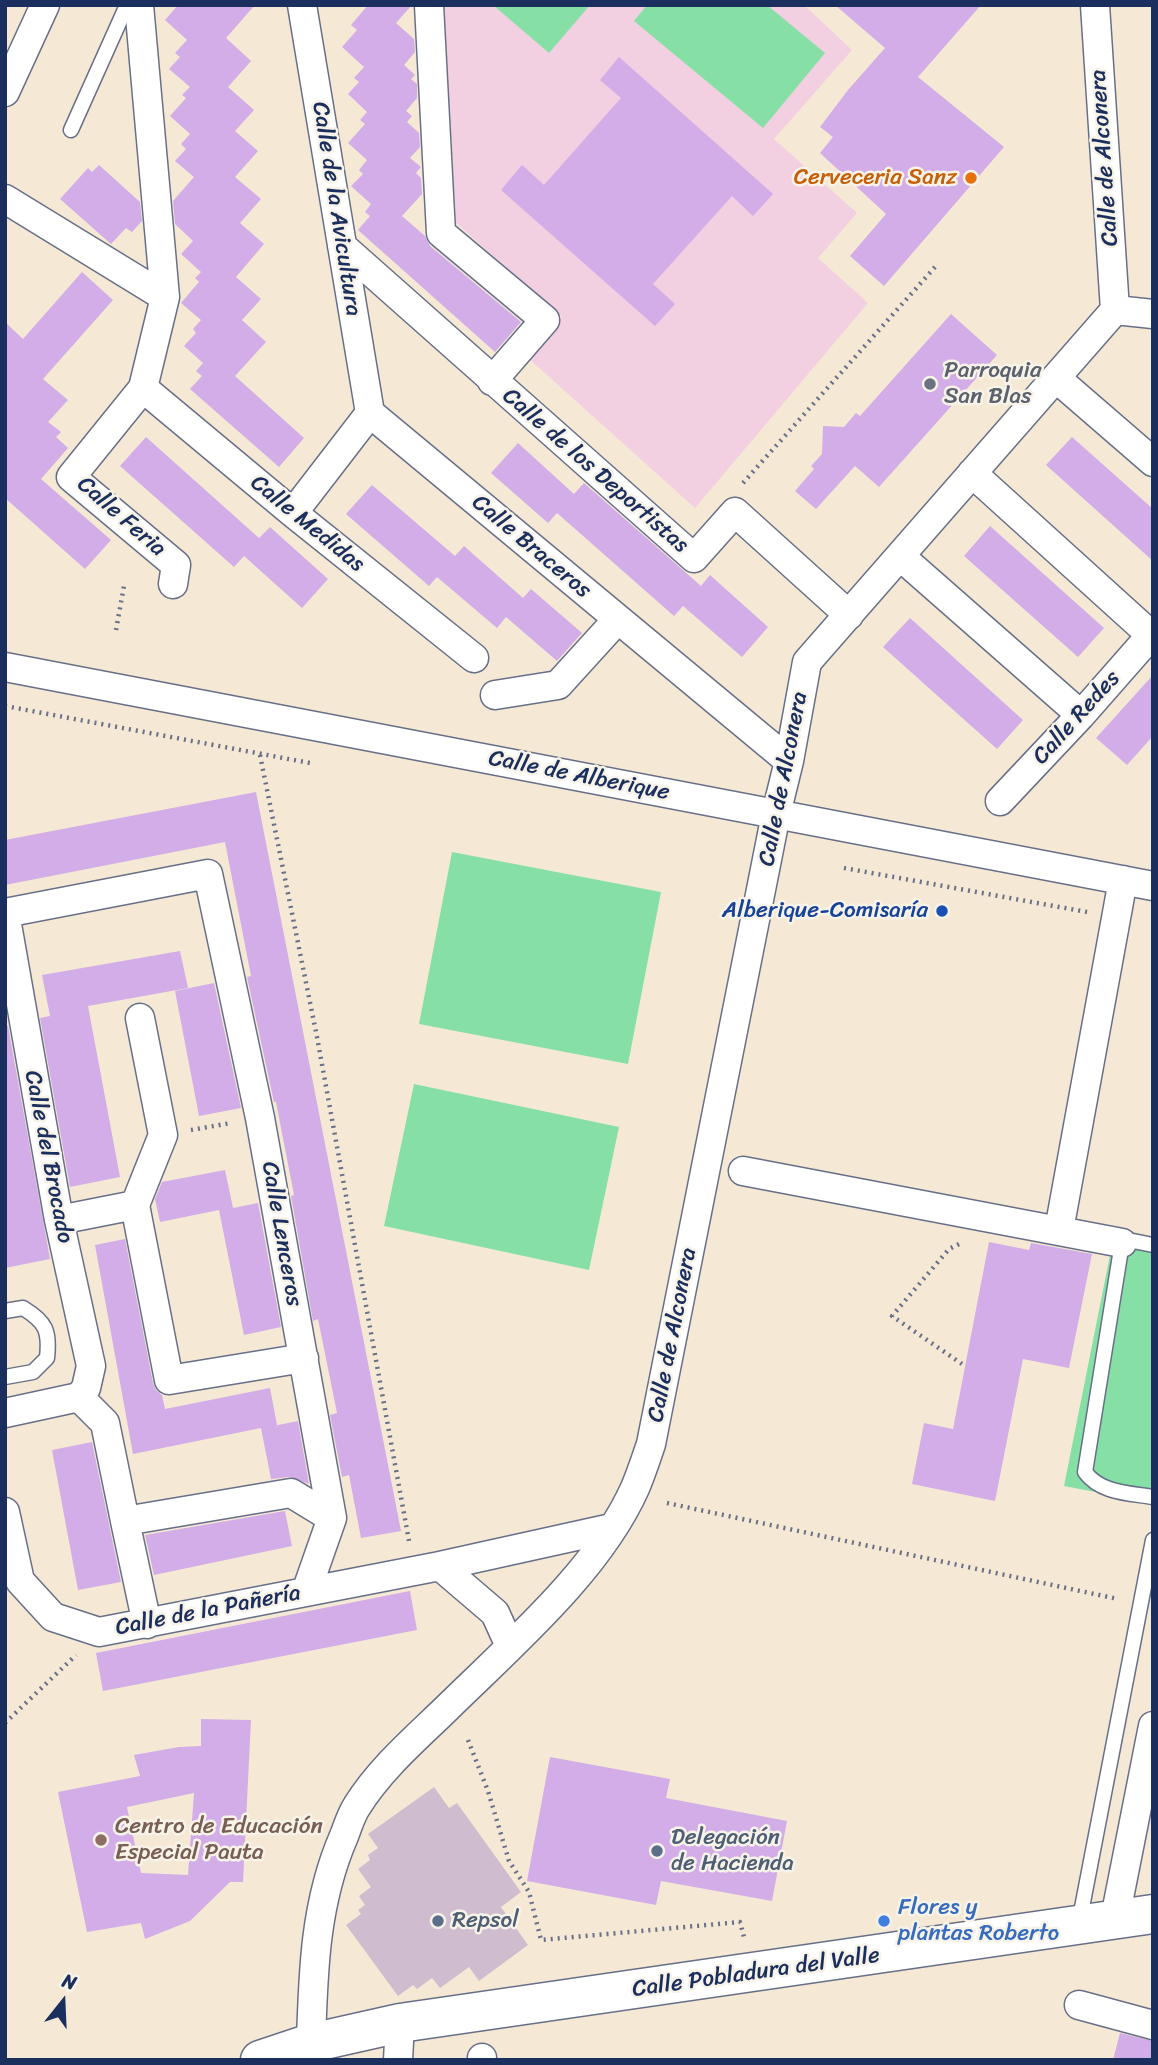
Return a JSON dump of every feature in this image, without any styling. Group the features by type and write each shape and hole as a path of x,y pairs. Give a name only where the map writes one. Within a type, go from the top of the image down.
{"street":[{"path":"5,92 45,5"},
{"path":"139,5 164,297 143,388"},
{"name":"Calle de la Avicultura","path":"302,5 370,413"},
{"name":"Calle de los Deportistas","path":"429,5 440,233 545,320 492,381"},
{"name":"Calle de Alconera","path":"311,2043 315,1941 323,1897 339,1847 356,1807 390,1763 510,1646 577,1576 612,1528 634,1490 651,1444 807,662 1115,310 1095,5"},
{"path":"5,199 164,297"},
{"name":"Calle de los Deportistas","path":"342,246 694,558 735,512"},
{"path":"1115,310 1153,314"},
{"path":"1056,378 1153,462"},
{"name":"Calle Medidas","path":"143,388 474,658"},
{"name":"Calle Feria","path":"143,388 71,477 176,565 173,584"},
{"path":"293,513 370,413"},
{"name":"Calle Braceros","path":"370,413 789,761"},
{"path":"972,473 1152,634"},
{"path":"735,512 849,615"},
{"path":"900,556 1081,715"},
{"path":"495,695 558,685 618,619"},
{"name":"Calle Redes","path":"1000,801 1152,634"},
{"name":"Calle de Alberique","path":"5,667 1153,886"},
{"name":"Calle Lenceros","path":"5,913 208,874 260,1118 332,1518 306,1592"},
{"path":"1059,1230 1124,880"},
{"name":"Calle del Brocado","path":"5,913 59,1220 91,1366 86,1388 79,1397"},
{"path":"140,1018 163,1135 135,1205 169,1380 304,1358"},
{"path":"743,1171 1122,1243"},
{"path":"59,1220 135,1205"},
{"path":"5,1413 79,1397 105,1423 147,1624"},
{"path":"125,1521 291,1493 332,1518"},
{"name":"Calle de la Pañería","path":"5,1512 20,1581 53,1617 99,1632 427,1569 612,1528"},
{"path":"427,1569 495,1613 510,1646"},
{"path":"1097,1921 1131,1838 1153,1726"},
{"name":"Calle Pobladura del Valle","path":"260,2060 311,2043 399,2041 755,1973 1153,1914"},
{"path":"1080,2005 1153,2025"}],"lane":[{"path":"71,130 127,5"},
{"path":"1153,1245 1128,1240 1122,1243 1086,1472 1092,1482 1107,1489 1153,1497"},
{"path":"5,1311 23,1308 39,1318 49,1337 47,1358 33,1372 5,1377"},
{"path":"1097,1921 1141,1604 1153,1540"}],"path":[{"path":"735,512 744,481 935,267"},
{"path":"116,630 124,586"},
{"path":"5,706 310,763"},
{"path":"260,755 427,1569"},
{"path":"844,868 1116,918"},
{"path":"163,1135 260,1118"},
{"path":"965,1366 892,1316 949,1249 1006,1220"},
{"path":"667,1503 1141,1604"},
{"path":"5,1723 99,1632"},
{"path":"468,1740 488,1791 509,1861 529,1892 541,1940 740,1922 744,1937 750,1937"}],"shaded area":[{"path":"444,5 804,5 852,50 774,139 857,213 818,258 868,303 695,508 527,357 562,317 456,223"},
{"path":"434,1787 449,1808 457,1803 521,1892 501,1907 528,1945 479,1981 469,1967 440,1988 432,1978 417,1989 413,1985 398,1996 346,1925 361,1914 358,1910 365,1905 359,1896 371,1887 358,1869 370,1860 368,1855 378,1848 368,1834"}],"green space":[{"path":"493,5 590,5 549,53"},
{"path":"647,5 767,5 825,53 763,128 634,21"},
{"path":"452,852 661,892 628,1064 419,1024"},
{"path":"414,1084 619,1127 589,1270 384,1226"},
{"path":"1113,1240 1153,1247 1153,1503 1064,1486"}],"building":[{"path":"178,5 255,5 226,38 251,61 228,87 254,110 235,131 258,151 235,177 261,199 240,223 264,244 236,277 261,299 242,320 266,342 235,376 304,438 279,467 190,389 202,376 196,371 203,363 184,346 196,333 193,329 201,320 181,303 199,282 195,278 201,272 181,254 193,241 175,224 173,201 194,177 175,161 186,149 181,144 190,134 170,116 186,98 182,95 190,87 169,69 180,57 175,53 187,40 165,20"},
{"path":"368,5 412,5 396,23 414,39 415,52 404,65 415,75 411,79 417,84 417,98 406,111 412,116 407,122 419,133 420,147 410,158 421,167 416,173 421,178 422,194 402,216 425,236 430,246 521,322 495,352 358,230 370,216 365,212 371,204 351,186 363,174 359,170 367,160 348,143 365,124 360,120 367,112 348,94 359,82 354,78 364,67 342,47 357,30 351,25"},
{"path":"835,5 981,5 918,77 1004,147 884,286 850,256 886,214 820,153 833,137 820,127 885,48"},
{"path":"619,57 773,194 753,216 732,196 653,284 675,304 655,326 501,190 522,165 544,185 621,98 600,80"},
{"path":"99,165 140,202 142,221 132,232 126,228 111,244 60,199 88,168 92,172"},
{"path":"82,272 113,300 43,379 68,400 48,422 61,432 56,437 68,448 41,479 111,540 85,569 5,498 5,322 23,339"},
{"name":"Parroquia San Blas","path":"951,314 997,355 879,487 855,466 816,509 795,491 814,469 811,466 822,454 823,426 844,427 856,413 860,416"},
{"path":"146,437 259,538 270,527 328,579 302,608 244,556 234,567 120,466"},
{"path":"1072,437 1153,509 1153,561 1046,465"},
{"path":"518,443 574,494 584,483 701,586 710,575 768,627 742,657 683,606 674,616 557,513 548,523 491,473"},
{"path":"372,485 455,556 464,546 523,598 531,589 582,633 557,661 506,617 497,628 437,577 429,586 346,514"},
{"path":"990,526 1104,628 1078,657 964,556"},
{"path":"910,618 1023,720 997,749 883,647"},
{"path":"1153,675 1153,736 1127,765 1096,738"},
{"path":"256,792 401,1531 361,1538 349,1475 342,1477 330,1415 337,1413 318,1319 313,1321 291,1196 294,1195 247,977 251,976 225,842 5,885 5,840"},
{"path":"180,951 188,988 88,1006 120,1177 70,1187 40,1018 50,1016 42,975"},
{"path":"214,983 241,1108 199,1116 175,991"},
{"path":"5,1026 8,1026 50,1259 5,1268"},
{"path":"225,1170 233,1208 258,1203 281,1327 244,1335 219,1210 160,1222 155,1199 162,1182"},
{"path":"125,1239 153,1383 162,1395 165,1409 270,1388 277,1425 273,1426 298,1421 309,1484 289,1477 271,1479 261,1428 133,1454 95,1245"},
{"path":"989,1242 1029,1250 1031,1243 1092,1254 1069,1368 1023,1359 995,1501 912,1484 924,1423 953,1429"},
{"path":"92,1442 121,1582 78,1590 52,1450"},
{"path":"285,1511 292,1546 154,1575 145,1535"},
{"path":"410,1591 417,1630 103,1691 96,1653"},
{"name":"Centro de Educación Especial Pauta","path":"201,1719 251,1720 243,1882 230,1882 190,1921 145,1939 141,1923 87,1932 58,1792 140,1776 134,1755 201,1746","holes":["194,1793 188,1875 141,1873 127,1807"]},
{"name":"Delegación de Hacienda","path":"550,1757 670,1779 666,1798 787,1821 772,1901 661,1881 656,1905 527,1881"},
{"path":"1120,2033 1153,2041 1153,2060 1113,2060"}],"place":[{"name":"Cerveceria Sanz","path":"971,178"},
{"name":"Parroquia San Blas","path":"930,384"},
{"name":"Alberique-Comisaría","path":"942,911"},
{"name":"Centro de Educación Especial Pauta","path":"101,1840"},
{"name":"Delegación de Hacienda","path":"657,1851"},
{"name":"Repsol","path":"438,1921"},
{"name":"Flores y plantas Roberto","path":"884,1921"}]}
